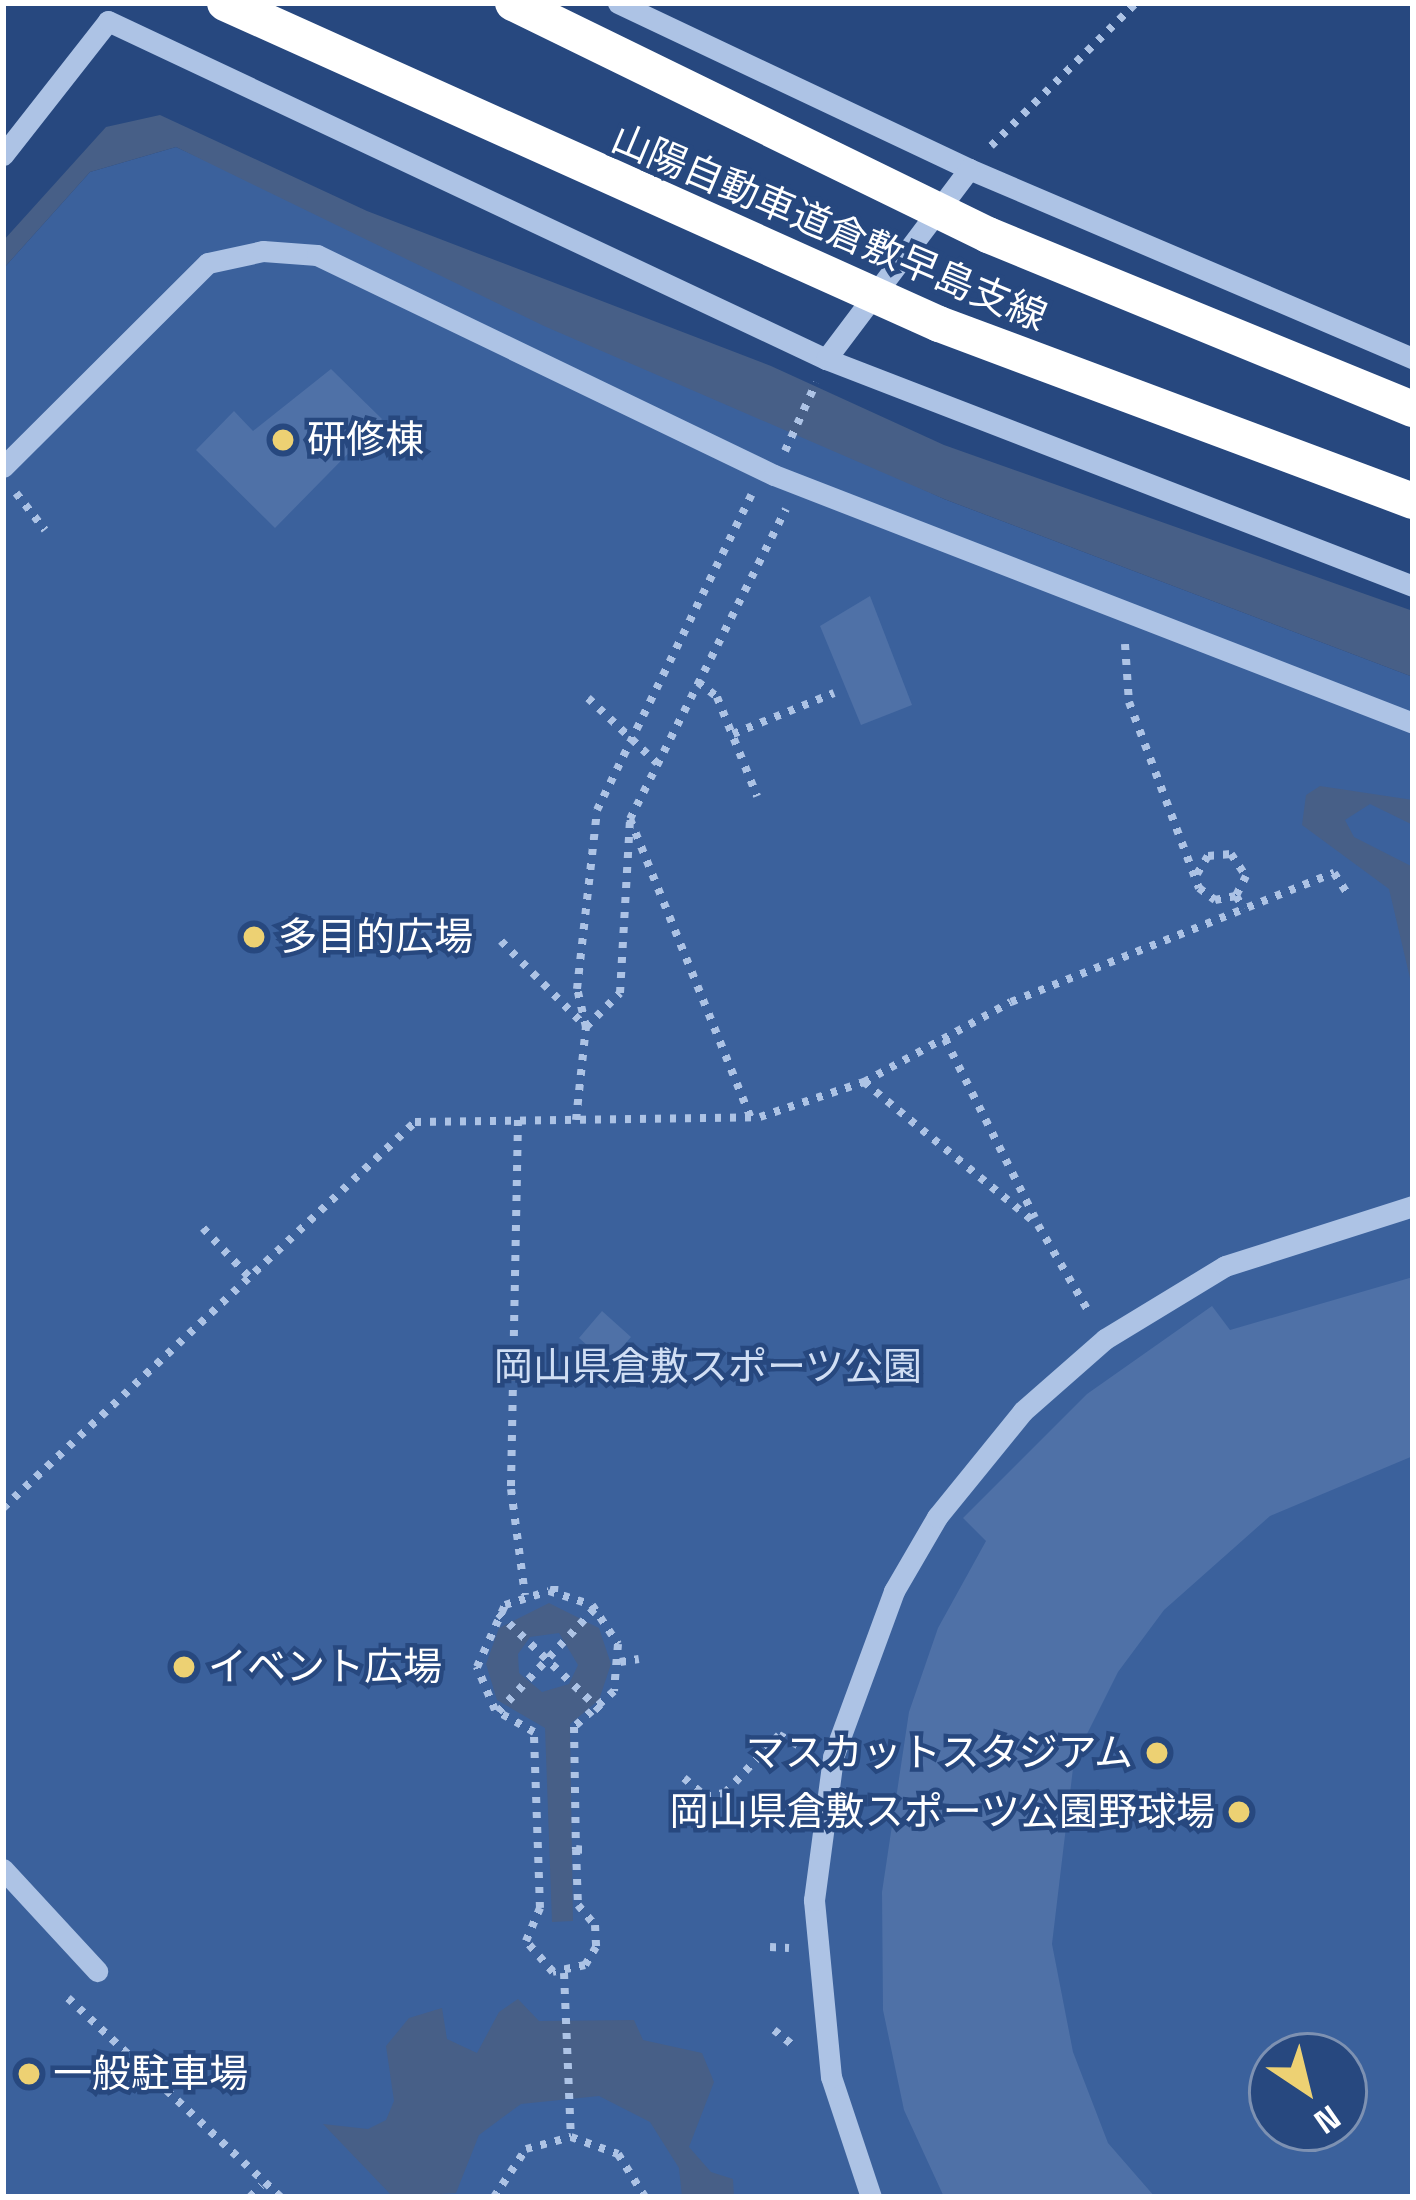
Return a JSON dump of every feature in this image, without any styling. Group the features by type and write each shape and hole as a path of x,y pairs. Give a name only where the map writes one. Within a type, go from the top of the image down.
{"highway":[{"name":"山陽自動車道倉敷早島支線","path":"225,3 939,324 1413,501"},
{"name":"山陽自動車道倉敷早島支線","path":"513,3 988,235 1413,409"}],"street":[{"path":"618,3 969,169 1413,358"},
{"path":"3,155 113,12 826,359 1413,586"},
{"path":"826,359 969,169"},
{"path":"3,467 208,263 263,251 317,255 774,475 1131,619 1413,723"},
{"path":"871,2197 820,2014 814,1900 833,1756 857,1675 937,1517 1023,1412 1105,1339 1226,1266 1413,1206"},
{"path":"3,1869 97,1970"}],"path":[{"path":"990,147 1136,3"},
{"path":"790,440 817,381"},
{"path":"576,1120 586,1027 577,989 597,810 753,492 774,475 788,505 630,819 620,993 586,1027"},
{"path":"3,476 45,530"},
{"path":"1131,619 1129,702 1196,876 1208,897 1236,896"},
{"path":"698,682 717,697 758,796"},
{"path":"733,734 834,693"},
{"path":"588,698 628,743 657,764"},
{"path":"630,819 751,1118"},
{"path":"1196,876 1208,856 1231,854 1246,876 1236,896"},
{"path":"3,1508 416,1122 751,1118 864,1082 944,1038 1334,872 1347,893"},
{"path":"1236,896 1244,909"},
{"path":"501,941 586,1027"},
{"path":"944,1038 1038,1225 1105,1339"},
{"path":"864,1082 1038,1225"},
{"path":"518,1120 512,1489 525,1594"},
{"path":"203,1228 249,1277"},
{"path":"554,1592 555,1579"},
{"path":"554,1592 595,1608 620,1662 601,1712 584,1730 578,1905 596,1925 596,1947 564,1973 542,1967 526,1941 540,1908 539,1847 526,1735 498,1712 474,1666 498,1612 525,1594 554,1592"},
{"path":"498,1712 595,1608"},
{"path":"498,1612 601,1712"},
{"path":"620,1662 639,1658"},
{"path":"684,1778 705,1796 724,1793 779,1736 833,1756"},
{"path":"564,1973 571,2137"},
{"path":"68,1998 261,2186 281,2197"},
{"path":"494,2197 526,2150 571,2137 618,2154 645,2197"},
{"path":"250,2197 261,2186"}],"green space":[{"name":"岡山県倉敷スポーツ公園","path":"176,147 944,499 1413,677 1413,2197 3,2197 3,269 90,172"}],"shaded area":[{"path":"160,115 367,211 771,366 944,445 1413,611 1413,677 944,499 544,326 176,147 90,172 3,269 3,241 106,127"},
{"path":"1320,786 1413,800 1413,825 1370,804 1345,820 1354,837 1413,867 1413,991 1389,889 1302,825 1306,795"},
{"path":"549,1603 599,1628 611,1664 599,1700 570,1724 573,1921 552,1922 545,1728 497,1700 486,1664 499,1628","holes":["559,1633 578,1665 569,1684 542,1692 519,1673 518,1654 530,1637"]},
{"path":"518,1999 539,2021 634,2020 643,2040 702,2053 714,2082 689,2147 711,2172 733,2179 734,2197 682,2197 679,2168 650,2122 599,2096 521,2104 479,2135 456,2193 393,2197 323,2124 368,2129 386,2120 394,2101 386,2046 409,2018 442,2008 447,2039 477,2053 499,2012"}],"building":[{"name":"研修棟","path":"331,369 382,419 275,528 196,450 234,411 253,431"},
{"path":"870,596 912,705 861,725 820,626"},
{"path":"1413,1277 1413,1456 1270,1516 1164,1610 1118,1672 1074,1760 1052,1944 1073,2052 1108,2143 1155,2197 944,2197 904,2110 883,2010 882,1892 909,1712 938,1628 986,1541 963,1518 1087,1394 1212,1306 1230,1330"},
{"path":"602,1311 631,1337 608,1364 579,1338"}],"place":[{"name":"研修棟","path":"283,440"},
{"name":"多目的広場","path":"254,937"},
{"name":"イベント広場","path":"184,1667"},
{"name":"マスカットスタジアム","path":"1157,1753"},
{"name":"岡山県倉敷スポーツ公園野球場","path":"1239,1812"},
{"name":"一般駐車場","path":"29,2074"}]}
